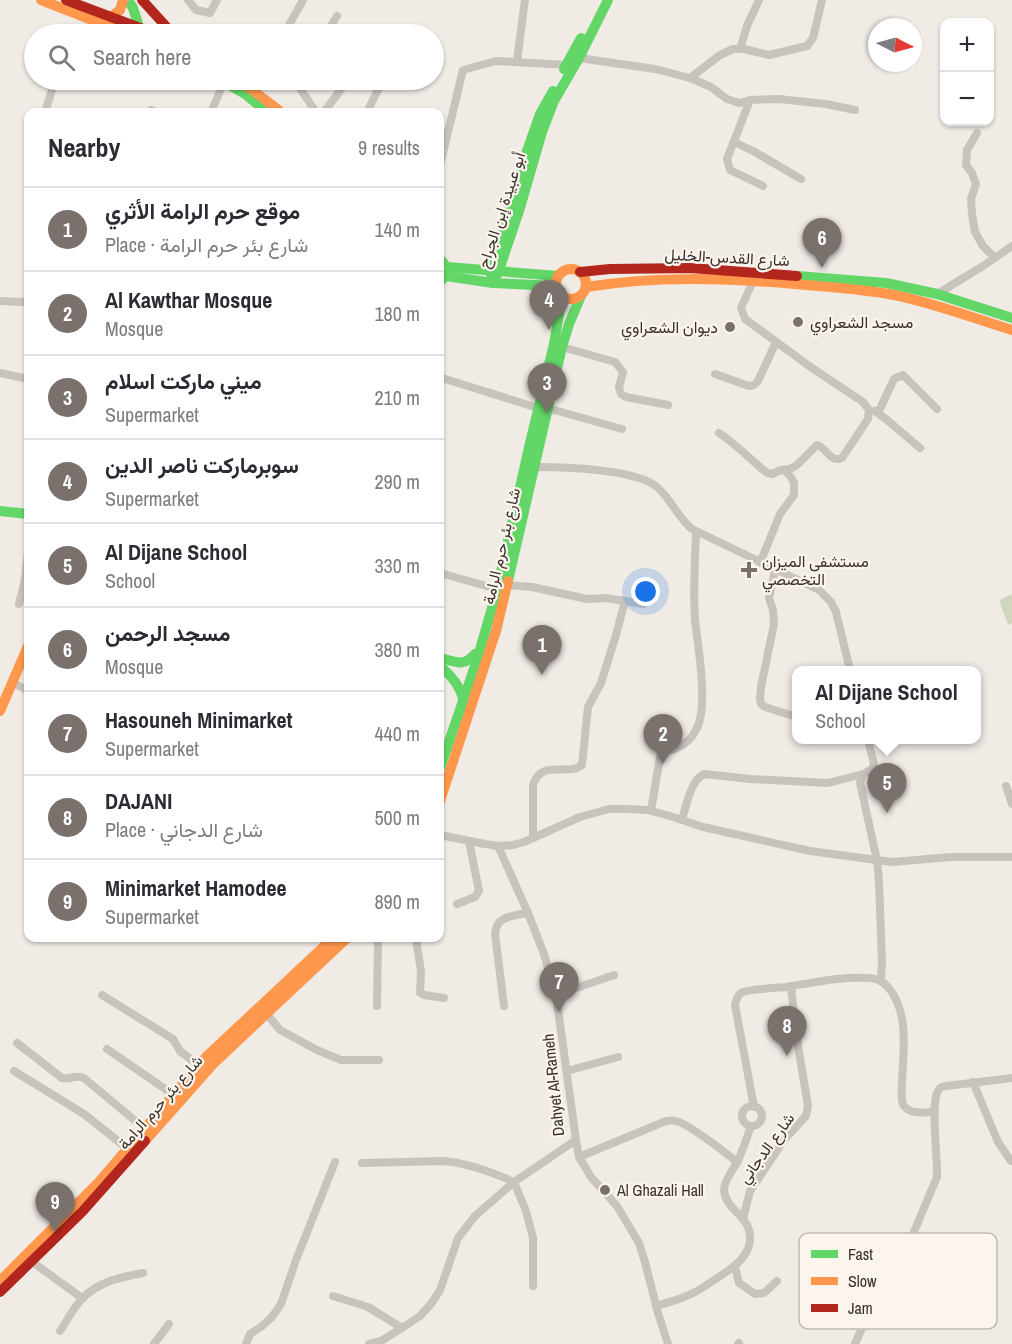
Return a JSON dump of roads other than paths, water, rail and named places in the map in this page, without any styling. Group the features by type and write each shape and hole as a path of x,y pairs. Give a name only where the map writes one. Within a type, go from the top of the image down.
{"main road":[{"path":"41,0 102,24"},
{"path":"66,0 127,24"},
{"path":"111,17 119,12 123,0"},
{"path":"128,0 141,24"},
{"path":"141,0 145,9 145,24"},
{"path":"141,0 164,24"},
{"name":"أبو عبيدة إبن الجراح","path":"493,283 494,270 519,211 542,132 600,0"},
{"name":"أبو عبيدة إبن الجراح","path":"573,63 608,0"},
{"path":"240,90 262,108"},
{"path":"260,90 277,108"},
{"name":"شارع القدس-الخليل","path":"580,272 610,269 690,268 886,283 937,294 1012,318"},
{"path":"444,271 494,270 559,286 572,300 583,291 585,279 580,272 566,270 559,286"},
{"path":"444,271 493,283 559,286"},
{"name":"شارع القدس-الخليل","path":"583,291 611,282 649,279 753,281 885,294 906,298 1012,330"},
{"name":"شارع بئر حرم الرامة","path":"444,785 479,648 502,587 535,467 559,286"},
{"name":"شارع بئر حرم الرامة","path":"444,756 474,669 496,631 512,530 543,408 568,324 583,291"},
{"path":"0,506 24,508"},
{"path":"0,511 24,514"},
{"path":"0,711 4,691 12,681 24,655"},
{"path":"444,659 463,663 474,669"},
{"path":"444,665 474,669"},
{"path":"444,669 461,688 463,698"},
{"name":"شارع بئر حرم الرامة","path":"0,1281 90,1191 206,1057 329,942"},
{"name":"شارع بئر حرم الرامة","path":"0,1292 82,1212 207,1071 343,942"}],"street":[{"path":"188,0 196,10 210,13 218,0"},
{"path":"290,24 303,0"},
{"path":"517,62 525,0"},
{"path":"740,49 759,0"},
{"path":"690,78 723,53 733,49 769,55 807,46 813,38 822,0"},
{"path":"332,24 337,16"},
{"path":"444,148 463,70 495,61 573,63 655,69 690,78 711,87 734,102 779,99 855,110"},
{"path":"46,108 51,90"},
{"path":"213,108 222,90"},
{"path":"302,90 315,108"},
{"path":"322,108 339,90"},
{"path":"369,108 378,90"},
{"path":"750,100 727,159 730,170 763,186"},
{"path":"977,133 967,150 966,165 976,184 971,199 972,214 975,231 982,246 994,258"},
{"path":"734,142 801,180"},
{"path":"937,294 1012,246"},
{"path":"753,281 741,308 749,323 863,402 920,448"},
{"path":"0,301 24,302"},
{"path":"715,374 747,386 754,385 776,342"},
{"path":"562,347 615,362 623,372 619,387 621,394 626,397 668,405"},
{"path":"0,373 24,378"},
{"path":"878,413 894,380 903,375 937,409"},
{"path":"444,379 622,429"},
{"path":"719,434 730,440 767,473 773,474 797,465 818,444 834,459 842,458 867,420 868,407"},
{"path":"535,467 573,467 644,479 659,489 686,524 696,532 819,590 831,602 836,612 849,666"},
{"path":"760,563 780,514 794,495 794,483 784,470"},
{"path":"651,811 660,756 665,751 688,741 695,732 701,716 701,671 695,619 696,532"},
{"path":"775,570 770,598 774,624 760,700 762,706 766,708 792,716"},
{"path":"444,574 502,587 532,587 587,598 603,597 643,604"},
{"path":"19,604 24,583"},
{"path":"533,838 534,781 542,772 549,769 578,768 582,765 588,707 601,683 625,601"},
{"path":"12,681 24,688"},
{"path":"682,820 694,782 704,774 828,783 863,774 872,769 874,764 869,744"},
{"path":"863,774 860,783 877,860 879,882 881,980"},
{"path":"1006,786 1012,804"},
{"path":"444,836 498,846 513,845 580,817 609,809 627,809 651,811 714,830 810,851 892,862 951,857 1012,857"},
{"path":"457,904 476,897 479,891 469,841"},
{"name":"Dahyet Al-Rameh","path":"369,1344 381,1342 420,1316 432,1304 440,1290 458,1238 475,1216 514,1182 576,1140 556,995 544,954 498,846"},
{"path":"504,1006 495,928 503,919 528,913"},
{"path":"378,942 378,1006"},
{"path":"417,942 421,972 420,993 444,998"},
{"path":"556,995 614,975"},
{"path":"754,1107 740,1034 736,1000 740,994 746,991 831,980 867,978 881,980 888,986 901,1014 903,1104 914,1112 934,1112"},
{"name":"شارع الدجاني","path":"743,1219 750,1191 784,1140 807,1113 808,1106 795,1034 791,986"},
{"path":"102,995 172,1039 180,1051 199,1066"},
{"path":"266,1013 280,1030 341,1060 379,1060"},
{"path":"17,1043 62,1078 76,1076 84,1078 145,1129"},
{"path":"107,1048 174,1095"},
{"path":"567,1071 618,1057"},
{"path":"14,1071 84,1114 128,1149"},
{"path":"913,1233 937,1177 934,1112 937,1092 941,1087 1012,1078"},
{"path":"973,1082 995,1135 1011,1161"},
{"path":"754,1107 760,1110 762,1117 760,1123 754,1126 745,1124 742,1115 745,1109 754,1107"},
{"path":"579,1157 671,1120 692,1129 737,1162"},
{"path":"656,1306 693,1293 735,1266 746,1252 750,1242 748,1228 729,1204 724,1192 726,1180 737,1162 751,1126"},
{"path":"576,1140 579,1157 591,1177 617,1206 639,1243 668,1344"},
{"path":"246,1344 250,1334 272,1317 282,1304 296,1260 334,1162"},
{"path":"362,1163 456,1162 514,1182 526,1211 533,1238 533,1286"},
{"path":"31,1261 82,1298"},
{"path":"735,1266 739,1283 755,1294 764,1293 777,1281"},
{"path":"60,1331 82,1298 97,1286 121,1277 143,1273"},
{"path":"333,1296 368,1307 402,1328"},
{"path":"154,1344 169,1324"},
{"path":"855,1344 861,1329"}],"place":[{"name":"مسجد الرحمن","path":"822,268"},
{"name":"مسجد الشعراوي","path":"798,322"},
{"name":"ديوان الشعراوي","path":"730,327"},
{"name":"سوبرماركت ناصر الدين","path":"549,330"},
{"name":"ميني ماركت اسلام","path":"547,413"},
{"name":"مستشفى الميزان التخصصي","path":"749,570"},
{"name":"موقع حرم الرامة الأثري","path":"542,675"},
{"name":"Al Kawthar Mosque","path":"663,764"},
{"name":"Al Dijane School","path":"887,813"},
{"name":"Hasouneh Minimarket","path":"559,1012"},
{"name":"DAJANI","path":"787,1056"},
{"name":"Al Ghazali Hall","path":"605,1190"},
{"name":"Minimarket Hamodee","path":"55,1232"}]}
